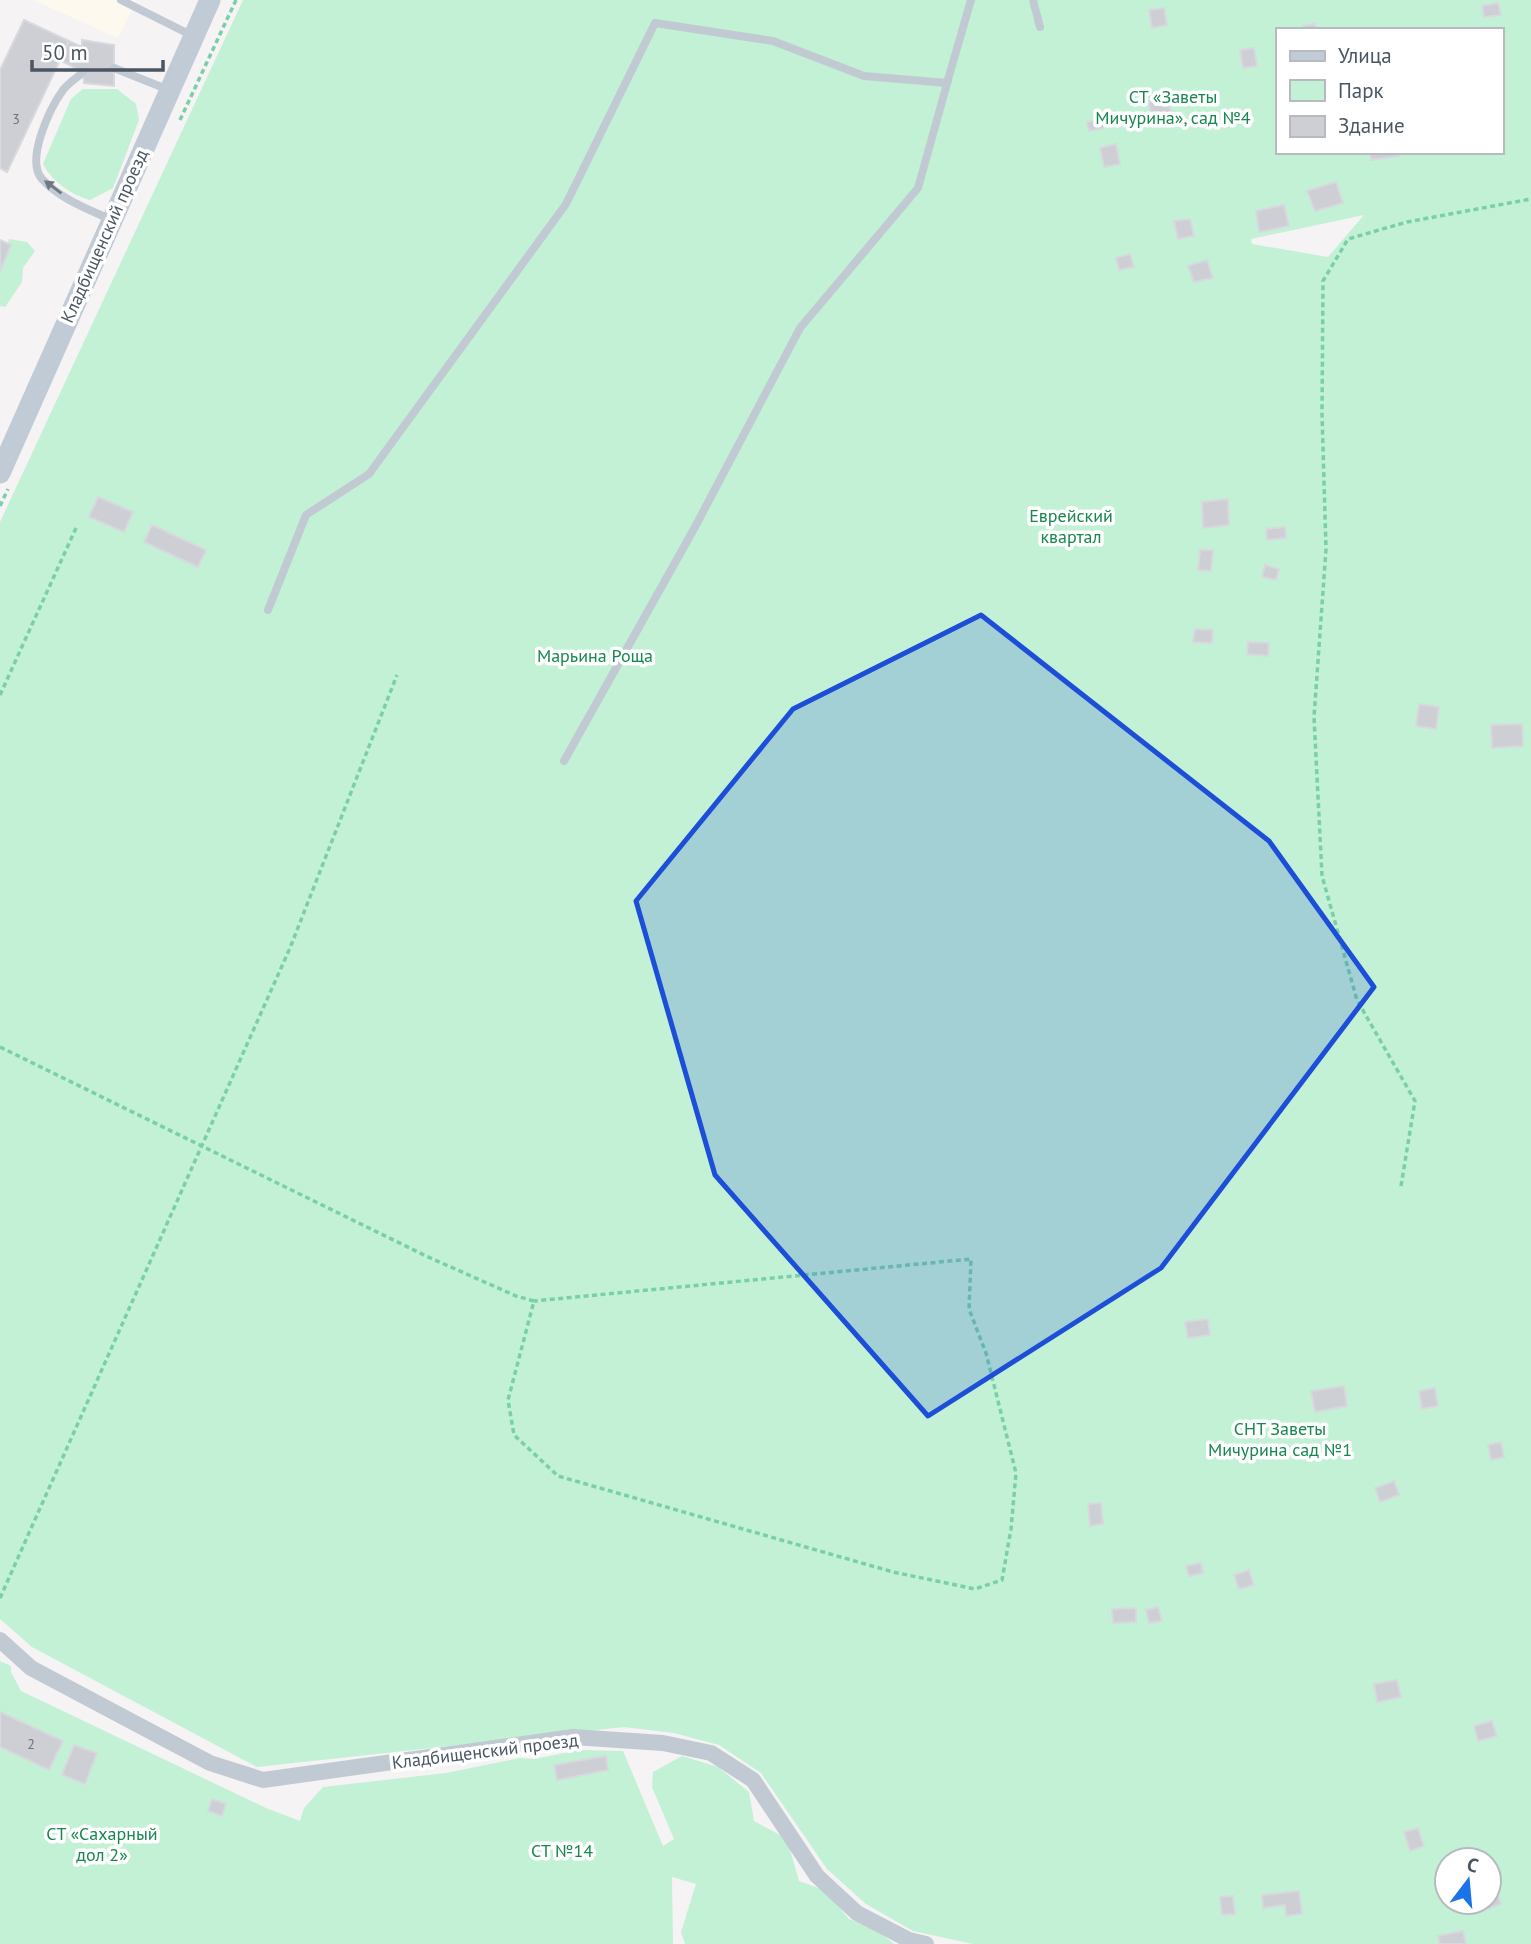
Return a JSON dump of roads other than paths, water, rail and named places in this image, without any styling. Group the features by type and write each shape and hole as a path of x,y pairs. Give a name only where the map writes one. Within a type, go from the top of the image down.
{"street":[{"name":"Кладбищенский проезд","path":"0,473 210,0"},
{"name":"Кладбищенский проезд","path":"0,1640 31,1668 210,1763 263,1780 573,1737 663,1743 711,1753 753,1780 817,1876 857,1913 909,1940 926,1944"}],"lane":[{"path":"121,0 193,36"},
{"path":"564,761 695,527 800,328 918,188 971,0"},
{"path":"1033,0 1040,27"},
{"path":"268,610 306,515 369,474 566,204 655,23 773,41 864,76 947,83"},
{"path":"114,68 169,90"},
{"path":"83,72 63,90 41,133 35,159 41,178 73,203 112,220"}],"park label":[{"name":"СТ «Заветы Мичурина», сад №4","path":"1173,106"},
{"name":"Еврейский квартал","path":"1071,525"},
{"name":"Марьина Роща","path":"595,655"},
{"name":"СНТ Заветы Мичурина сад №1","path":"1280,1438"},
{"name":"СТ «Сахарный дол 2»","path":"102,1843"},
{"name":"СТ №14","path":"562,1850"}]}
